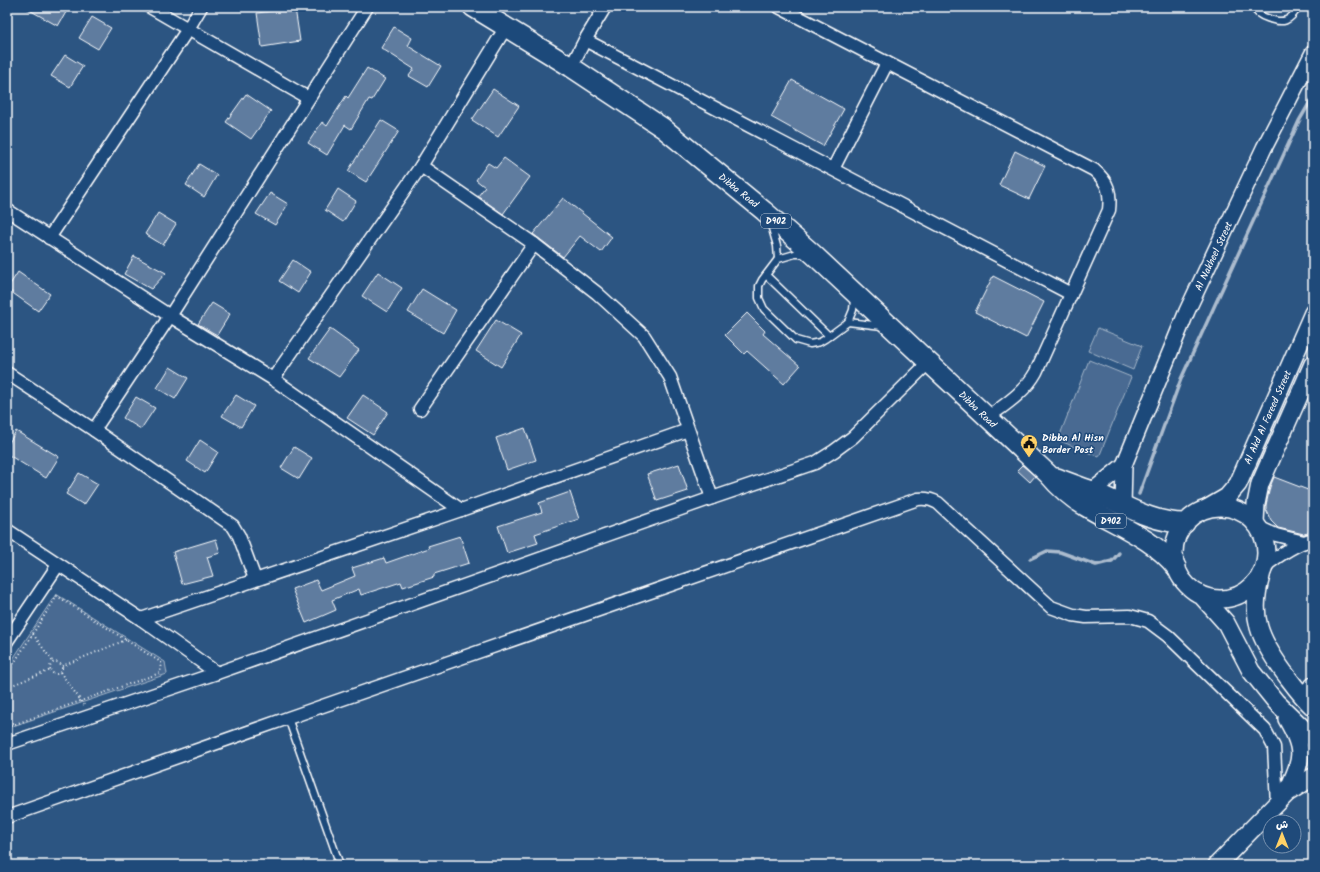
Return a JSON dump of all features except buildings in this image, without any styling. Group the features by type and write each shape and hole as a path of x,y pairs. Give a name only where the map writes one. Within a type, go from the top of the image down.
{"main road":[{"name":"Dibba Road","path":"473,7 571,67 663,128 764,211 813,254 1048,474 1088,499 1152,544 1168,557 1176,567"},
{"name":"Al Akd Al Fareed Street","path":"1206,509 1227,497 1238,484 1313,313"},
{"name":"Al Akd Al Fareed Street","path":"1256,525 1256,504 1260,484 1313,364"},
{"name":"Dibba Road","path":"1088,499 1123,506 1159,520 1185,523"},
{"path":"1263,571 1253,586 1242,594 1229,599 1215,599 1202,596 1190,589 1181,579 1176,567 1174,551 1177,536 1185,523 1198,513 1206,509 1219,507 1232,509 1244,514 1256,525 1263,536 1266,546 1266,556 1263,571 1257,595 1256,605 1260,634 1268,650 1300,695 1313,708"},
{"path":"1202,596 1226,623 1251,671 1276,702 1313,738"},
{"path":"1276,702 1296,735 1301,752 1299,765 1282,799"},
{"path":"1217,865 1282,799 1313,777"}],"street":[{"path":"150,7 308,98"},
{"path":"49,238 188,29 201,7"},
{"path":"94,430 170,316 366,7"},
{"path":"571,67 605,7"},
{"path":"779,7 1094,170 1108,187 1110,199 1109,210 1030,382 1022,392 987,418"},
{"path":"273,380 421,166 506,27"},
{"path":"585,40 1071,294"},
{"name":"Al Nakheel Street","path":"1123,506 1124,465 1187,311 1264,148 1313,53"},
{"path":"833,169 887,63"},
{"path":"421,166 534,244 597,293 644,336 670,377 712,498"},
{"path":"7,210 170,316 273,380 461,510"},
{"path":"420,409 534,244"},
{"path":"7,744 217,673 815,463 834,452 853,437 929,362"},
{"path":"7,373 94,430 233,526 240,536 255,579"},
{"path":"141,619 461,510 688,430"},
{"name":"Al Nakheel Street","path":"1088,499 1124,465"},
{"path":"7,817 918,500 932,499 1052,607 1073,615 1086,617 1130,616 1139,618 1148,621 1168,636 1265,730 1274,747 1282,799"},
{"path":"1256,525 1276,535 1309,540"},
{"path":"7,530 141,619 217,673"},
{"path":"1263,571 1281,554 1309,540"},
{"path":"7,641 58,565"},
{"path":"1300,695 1313,683"}],"lane":[{"path":"1253,7 1260,15 1281,22 1291,18 1298,7"},
{"path":"764,211 774,234 778,259"},
{"path":"813,254 795,254 778,259 759,286 759,298 764,309 796,340 805,343 816,343 829,336 848,322 854,304 853,292"},
{"path":"766,275 829,336"},
{"path":"848,322 870,324 892,329"},
{"path":"288,718 340,865"}],"path":[{"path":"7,674 57,596 162,663 160,673 7,726"},
{"path":"33,634 53,663"},
{"path":"60,672 62,666 126,640"},
{"path":"53,663 58,662 62,666"},
{"path":"51,670 53,663"},
{"path":"51,670 56,674 60,672"},
{"path":"7,687 51,670"},
{"path":"60,672 92,715"}],"shaded area":[{"path":"1098,328 1142,346 1133,370 1088,351"},
{"path":"1089,360 1131,377 1099,457 1058,440"},
{"path":"56,594 165,662 167,674 7,728 7,668"}],"waterway":[{"path":"1139,494 1181,379 1299,121 1313,97"},
{"path":"1030,559 1047,551 1060,552 1096,565 1112,561 1119,553"}],"place":[{"name":"Dibba Al Hisn Border Post","path":"1029,458"}]}
